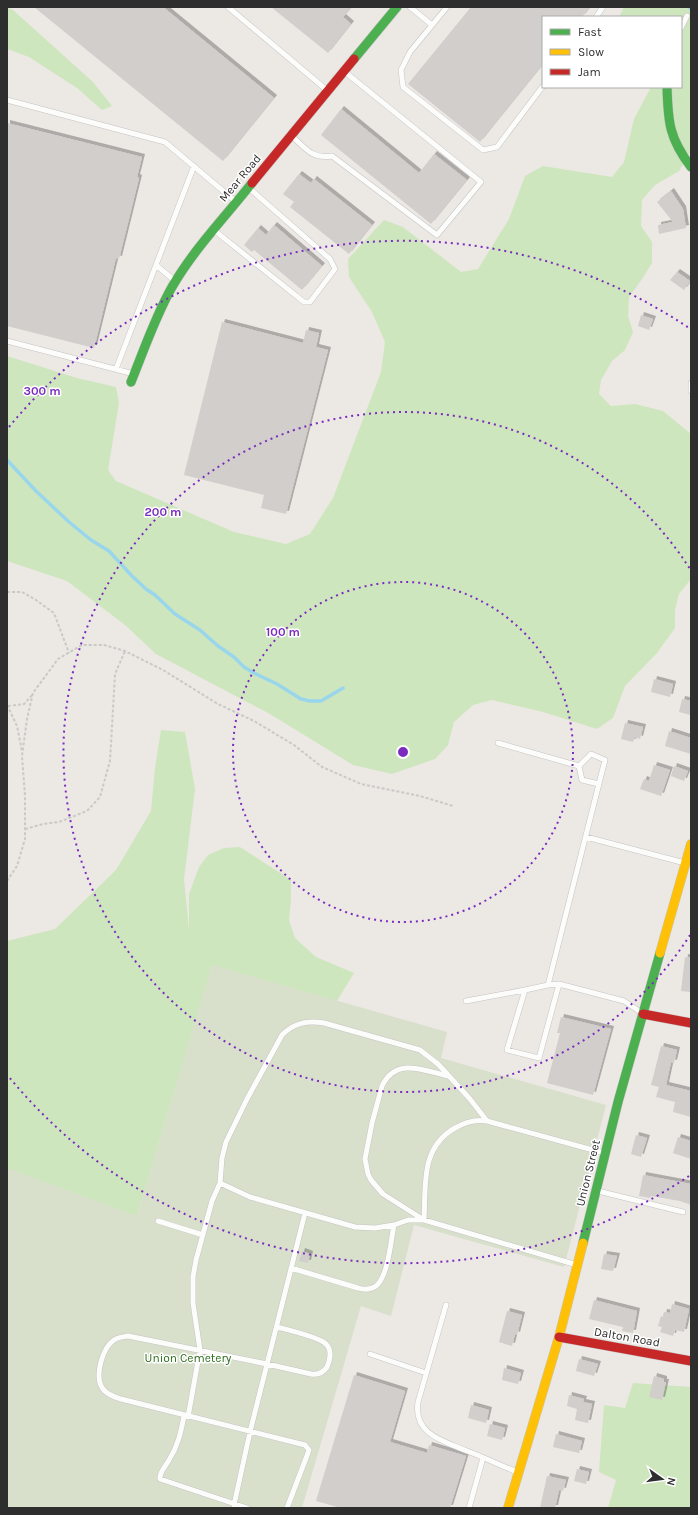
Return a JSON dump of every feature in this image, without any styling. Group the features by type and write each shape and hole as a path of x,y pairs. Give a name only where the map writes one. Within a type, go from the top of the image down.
{"street":[{"name":"Mear Road","path":"133,378 155,320 176,282 194,255 236,201 397,7"},
{"path":"667,88 668,116 671,135 678,151 691,167"},
{"name":"Union Street","path":"508,1508 559,1337 597,1191 618,1102 691,844"},
{"path":"643,1014 691,1023"},
{"name":"Dalton Road","path":"559,1337 691,1361"}],"lane":[{"path":"228,7 328,91"},
{"path":"410,7 432,25"},
{"path":"447,7 410,52 401,70 403,87 482,150 497,148 542,87"},
{"path":"597,16 603,7"},
{"path":"682,26 687,16"},
{"path":"291,136 313,154 321,158 332,156 437,236 482,182 344,72"},
{"path":"7,100 164,142 236,201"},
{"path":"116,369 194,166"},
{"path":"213,230 304,302 310,302 335,269 330,259 248,187"},
{"path":"156,265 176,282"},
{"path":"7,341 116,369 133,378"},
{"path":"691,383 691,391"},
{"path":"498,743 579,766"},
{"path":"548,984 605,760 591,754 579,766"},
{"path":"579,766 582,780 599,784"},
{"path":"586,837 686,863"},
{"path":"466,1001 525,990 548,984 559,984 624,1001 643,1014"},
{"path":"525,990 507,1050 539,1058 559,984"},
{"path":"247,1508 234,1505 160,1479 160,1474 171,1458 179,1439 186,1416 200,1350 192,1287 195,1266 213,1196 220,1183 224,1150 236,1123 278,1041 288,1030 295,1026 309,1022 324,1023 413,1047 426,1054 438,1064 470,1098 488,1120"},
{"path":"449,1077 412,1068 402,1068 392,1073 384,1081 367,1148 366,1166 375,1186 391,1200 424,1220 578,1265"},
{"path":"424,1220 428,1164 434,1146 446,1133 457,1126 474,1120 488,1120 606,1153"},
{"path":"220,1183 250,1197 366,1228 394,1226 408,1220 424,1220"},
{"path":"597,1191 683,1212"},
{"path":"234,1505 250,1432 297,1243 306,1213"},
{"path":"158,1220 203,1235"},
{"path":"292,1268 358,1288 367,1290 372,1288 380,1283 384,1275 394,1226"},
{"path":"446,1304 417,1408 423,1426 432,1436 442,1442 519,1472"},
{"path":"276,1327 325,1343 329,1348 330,1357 327,1367 323,1371 314,1375 128,1336 115,1340 108,1346 101,1363 100,1381 103,1389 121,1399 302,1444 308,1450 287,1508"},
{"path":"370,1354 426,1373"},
{"path":"469,1508 483,1458"}],"path":[{"path":"7,592 22,592 54,613 69,653"},
{"path":"7,881 17,866 25,839 25,829 22,753 17,726 7,705 24,704 34,693 58,659 82,645 104,644 125,651 163,670 218,704 254,721 294,745 322,767 361,784 420,796 453,806"},
{"path":"25,829 43,824 59,822 87,811 100,797 110,761 115,674 125,651"},
{"path":"22,753 27,719 34,693"}],"green space":[{"path":"7,7 13,10 93,82 112,106 102,110 77,88 29,57 7,49"},
{"path":"624,7 691,7 691,151 679,171 655,185 642,200 641,226 652,242 652,263 629,297 628,316 633,332 625,350 612,361 601,380 599,394 611,406 635,404 663,411 691,434 691,579 679,594 675,610 675,628 657,653 625,686 613,718 597,729 543,712 492,700 473,705 454,722 448,745 435,759 392,774 353,765 270,714 156,654 125,625 67,581 7,561 7,356 77,378 116,387 119,403 108,470 116,481 234,532 286,544 310,534 333,498 381,372 385,342 372,312 349,277 348,259 384,220 403,227 461,272 478,269 509,219 525,176 543,166 612,177 624,162 634,119 650,88 682,88 682,16 620,16"},
{"path":"161,730 185,732 195,789 184,879 189,930 189,894 199,867 208,855 224,848 240,847 291,880 289,920 295,938 316,957 354,973 337,1001 212,966 137,1216 7,1508 7,941 55,929 116,870 151,811 155,768"},
{"name":"Union Cemetery","path":"212,965 447,1032 441,1058 606,1105 564,1267 414,1225 391,1316 361,1306 302,1508 7,1508 7,1168 137,1216"},
{"path":"633,1383 691,1387 691,1508 608,1508 616,1480 599,1472 604,1405 625,1408"}],"building":[{"path":"34,7 163,7 274,98 223,161"},
{"path":"271,7 352,7 343,17 351,24 328,53"},
{"path":"471,7 590,7 583,16 542,16 542,65 480,142 408,84"},
{"path":"341,109 419,173 434,154 467,180 431,224 321,135"},
{"path":"7,123 142,157 137,177 139,178 119,259 116,258 94,348 7,326"},
{"path":"299,174 311,183 314,179 372,225 349,254 290,207 294,202 283,194"},
{"path":"671,191 683,209 686,228 659,234 658,225 673,222 657,202"},
{"path":"274,225 322,266 302,290 254,250 252,252 244,245 258,228 266,235"},
{"path":"677,272 690,281 684,290 670,280"},
{"path":"641,315 653,319 649,330 638,326"},
{"path":"222,322 303,343 306,330 319,333 316,347 328,350 286,514 261,508 264,495 184,475"},
{"path":"654,679 673,684 670,697 651,692"},
{"path":"682,699 691,701 691,715 679,712"},
{"path":"625,723 643,727 640,739 635,737 633,742 621,739"},
{"path":"669,731 691,738 691,754 665,746"},
{"path":"654,765 670,770 661,796 640,789 644,779 649,781"},
{"path":"674,766 688,771 684,781 671,776"},
{"path":"685,957 691,958 691,992 681,991"},
{"path":"561,1017 611,1029 593,1095 547,1083 560,1033 557,1033"},
{"path":"661,1046 677,1050 674,1063 671,1062 666,1085 691,1091 691,1117 673,1112 675,1102 656,1097 659,1087 651,1085"},
{"path":"636,1135 647,1138 641,1157 631,1154"},
{"path":"678,1137 691,1141 691,1159 673,1153"},
{"path":"643,1175 691,1184 691,1205 680,1201 651,1196 650,1198 639,1196"},
{"path":"302,1251 310,1254 308,1263 299,1261"},
{"path":"604,1254 617,1256 613,1271 601,1269"},
{"path":"594,1300 637,1311 633,1333 622,1331 623,1327 589,1319"},
{"path":"672,1304 689,1309 684,1332 675,1330 673,1336 660,1332 662,1327 658,1326 664,1312 670,1313"},
{"path":"507,1311 522,1315 517,1335 515,1334 512,1346 499,1342"},
{"path":"579,1359 598,1364 594,1376 576,1371"},
{"path":"504,1368 521,1373 518,1384 502,1380"},
{"path":"354,1375 405,1391 390,1442 427,1453 429,1445 466,1456 450,1508 341,1508 316,1501"},
{"path":"654,1376 664,1379 664,1382 666,1382 662,1400 649,1397"},
{"path":"569,1395 584,1399 583,1402 592,1404 588,1423 575,1420 577,1409 567,1406"},
{"path":"471,1405 489,1410 486,1423 468,1418"},
{"path":"490,1424 505,1428 502,1440 487,1436"},
{"path":"556,1434 582,1441 579,1453 553,1447"},
{"path":"577,1469 589,1472 586,1484 574,1481"},
{"path":"547,1476 566,1480 563,1491 559,1490 555,1508 540,1508"}],"waterway":[{"path":"7,460 36,491 69,522 91,540 109,551 132,576 175,614 200,630 218,646 234,657 244,667 277,684 301,699 310,701 321,701 343,688"}],"traffic: fast":[{"path":"354,59 397,7"},
{"path":"667,88 671,129 678,147 691,167"},
{"path":"131,382 155,322 172,287 200,246 252,183"},
{"path":"583,1243 618,1102 660,953"}],"traffic: slow":[{"path":"660,953 691,844"},
{"path":"508,1508 559,1337 583,1243"}],"traffic: jam":[{"path":"252,183 354,59"},
{"path":"643,1014 691,1023"},
{"path":"559,1337 691,1361"}]}
